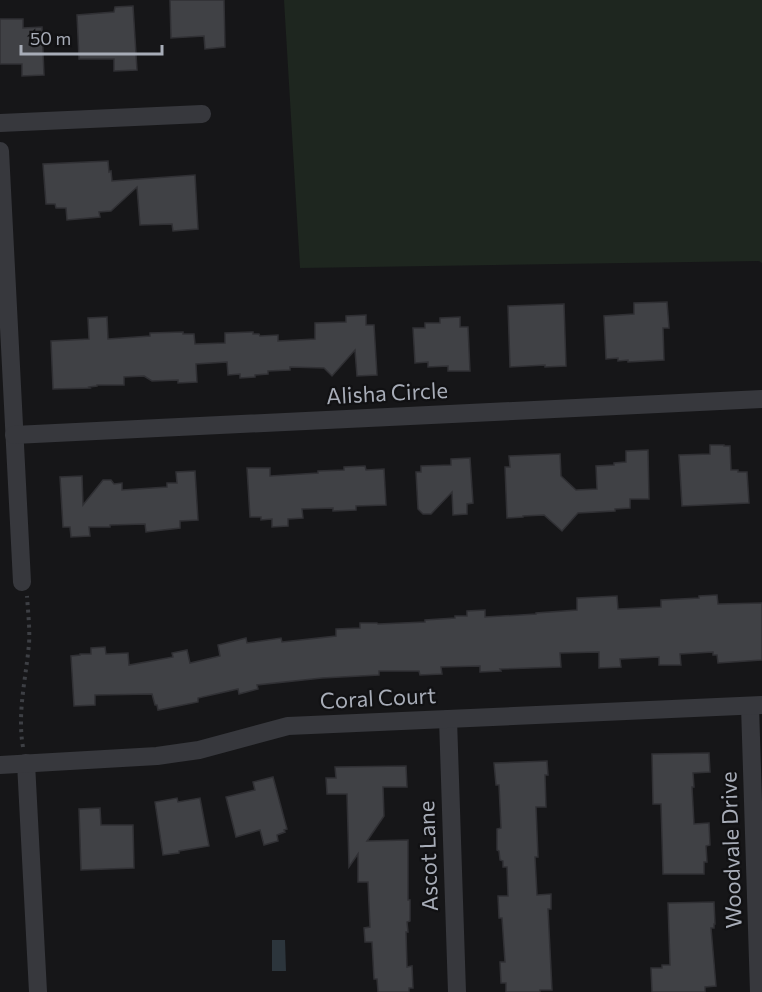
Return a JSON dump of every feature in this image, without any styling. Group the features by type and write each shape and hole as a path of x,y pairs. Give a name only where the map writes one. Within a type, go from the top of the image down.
{"street":[{"path":"0,123 202,114"},
{"path":"0,151 22,582"},
{"name":"Alisha Circle","path":"14,435 762,399"},
{"name":"Coral Court","path":"0,765 157,756 199,750 288,726 756,705"},
{"name":"Woodvale Drive","path":"756,705 759,992"},
{"name":"Ascot Lane","path":"448,719 457,992"},
{"path":"26,763 38,992"}],"path":[{"path":"22,582 27,596 29,641 20,732 26,763"}],"shaded area":[{"path":"284,0 762,0 762,263 759,261 300,268"},
{"path":"272,940 285,940 286,971 272,971"}],"building":[{"path":"170,0 224,0 225,47 205,49 204,36 171,38"},
{"path":"133,6 137,70 114,71 114,59 79,59 77,15 114,12 115,7"},
{"path":"0,19 23,19 23,28 42,27 44,75 22,76 22,64 0,64"},
{"path":"108,161 112,181 195,175 198,229 173,231 172,224 140,225 137,187 111,211 99,212 100,217 67,220 66,208 56,208 55,204 46,204 43,164"},
{"path":"667,302 669,328 663,328 664,360 628,362 628,360 618,361 618,358 606,359 604,316 634,314 634,303"},
{"path":"564,304 566,366 510,367 508,306"},
{"path":"366,315 366,325 374,325 377,375 357,376 355,350 332,376 324,368 290,367 290,370 268,371 268,374 240,378 240,374 228,375 227,362 196,364 197,382 152,381 144,376 124,377 124,385 53,389 51,341 89,339 88,318 107,317 108,339 150,336 150,333 183,332 183,334 194,334 195,344 225,343 225,333 253,332 260,336 278,335 278,341 315,339 315,323 346,322 346,316"},
{"path":"460,317 460,327 468,327 470,371 448,371 448,366 428,367 428,362 415,363 413,328 425,328 425,323 440,323 440,318"},
{"path":"710,445 730,446 731,470 747,472 749,503 682,506 679,455 710,454"},
{"path":"648,450 649,499 630,499 630,508 615,509 615,511 578,513 562,531 544,515 507,518 505,467 510,467 509,456 560,454 561,476 576,490 597,489 596,466 626,462 626,451"},
{"path":"470,458 473,503 467,504 467,514 453,515 452,492 431,514 423,514 418,509 416,472 421,472 421,466 451,465 451,459"},
{"path":"365,466 366,470 384,469 386,505 356,506 356,510 302,509 303,518 288,519 288,526 272,527 272,519 261,520 261,517 250,517 247,468 270,468 270,476 318,473 318,471 344,470 344,467"},
{"path":"195,471 198,520 180,521 180,528 146,532 145,524 110,525 110,527 89,527 90,536 71,537 70,527 63,527 60,477 82,476 83,505 103,480 111,480 114,484 122,483 122,490 167,487 167,483 177,483 176,472"},
{"path":"717,595 718,604 762,603 762,660 718,663 717,655 713,655 713,652 680,654 681,665 659,665 659,657 620,659 621,667 599,668 599,652 560,653 561,667 480,672 480,666 441,667 442,674 420,675 419,671 379,671 379,675 257,685 258,689 239,694 238,689 198,698 198,702 158,710 152,694 95,695 95,705 74,706 71,656 91,654 91,648 105,647 106,654 128,653 129,665 173,657 172,653 187,650 190,663 220,656 218,645 246,638 247,643 281,638 282,642 336,636 336,629 360,628 360,623 425,622 425,620 467,616 467,611 485,610 485,617 577,610 577,598 617,596 618,609 661,607 661,600"},
{"path":"709,753 710,772 693,773 694,787 692,787 694,824 709,823 710,845 706,846 707,862 704,862 704,874 663,874 661,804 653,804 652,754"},
{"path":"547,761 546,807 536,807 538,857 535,857 537,895 551,894 551,909 548,909 552,990 506,992 506,983 501,983 500,962 505,962 498,896 508,896 507,867 503,867 503,861 500,860 497,850 497,829 501,828 499,785 496,785 494,763"},
{"path":"406,766 407,787 383,787 384,816 367,841 408,840 410,921 407,922 408,932 406,932 407,967 412,966 413,988 409,988 409,992 378,992 377,979 374,979 372,942 365,942 364,928 370,927 368,882 358,882 358,854 349,867 347,794 327,794 326,778 336,778 335,767"},
{"path":"273,777 287,829 277,835 278,841 264,845 260,830 236,837 226,797 255,790 253,782"},
{"path":"177,798 178,802 200,798 209,846 163,855 155,802"},
{"path":"100,808 101,825 133,825 134,868 81,870 79,809"},
{"path":"714,902 715,924 714,928 711,928 716,986 705,987 705,992 652,992 651,968 670,965 668,903"}]}
